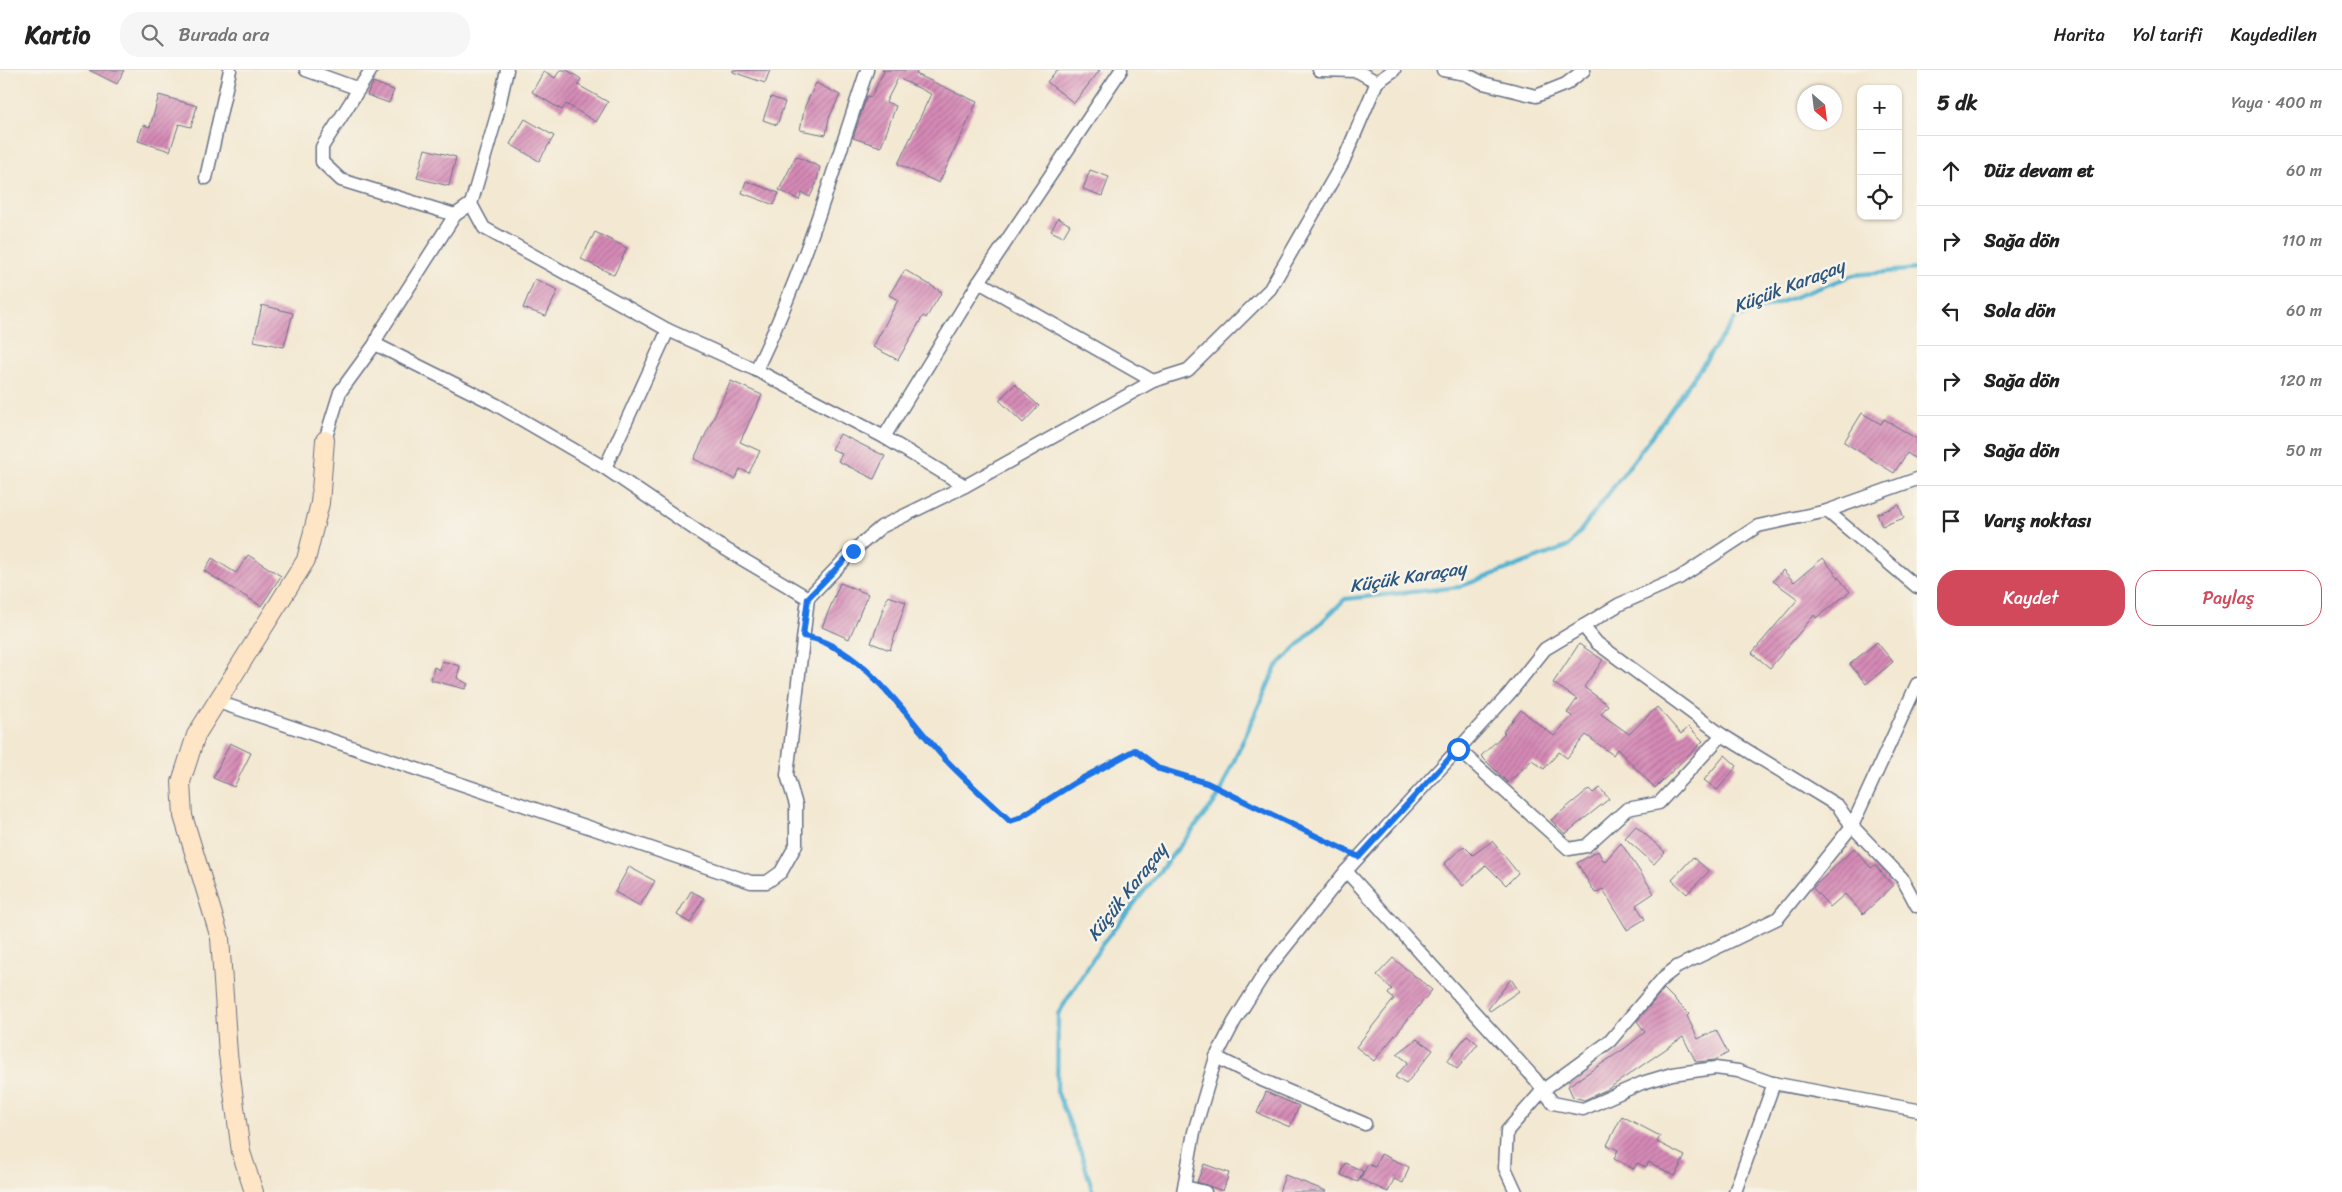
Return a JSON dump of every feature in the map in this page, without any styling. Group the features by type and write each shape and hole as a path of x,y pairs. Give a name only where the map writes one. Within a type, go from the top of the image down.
{"street":[{"path":"206,178 230,70"},
{"path":"306,70 359,88"},
{"path":"371,70 322,147 322,162 341,180 456,215"},
{"path":"254,1192 241,1152 229,1064 220,938 183,816 181,782 196,735 306,560 320,503 325,440 340,392 375,344 456,215 471,204 490,140 507,70"},
{"path":"756,370 770,342 806,252 867,70"},
{"path":"884,437 980,282 1121,70"},
{"path":"1319,70 1357,71 1376,82"},
{"path":"218,702 751,882 767,882 781,872 796,845 796,805 787,775 808,598 853,551 881,527 965,486 1153,381 1188,370 1270,289 1343,162 1376,82 1394,70"},
{"path":"1443,70 1466,74 1483,83 1536,96 1566,84 1584,70"},
{"path":"471,204 484,228 668,330 756,370 884,437 965,486"},
{"path":"980,282 1153,381"},
{"path":"604,468 668,330"},
{"path":"375,344 495,404 604,468 715,542 808,598"},
{"path":"1205,1192 1184,1189 1194,1132 1216,1057 1234,1022 1266,971 1346,871 1509,694 1545,649 1620,604 1679,578 1758,526 1827,512 1917,479"},
{"path":"1827,512 1917,587"},
{"path":"1583,626 1597,643 1722,735 1838,806 1852,826 1902,878 1917,906"},
{"path":"1516,1192 1505,1168 1507,1131 1543,1090 1610,1041 1664,977 1677,966 1778,918 1852,826 1917,684"},
{"path":"1458,749 1569,849 1586,846 1627,809 1659,803 1722,735"},
{"path":"1346,871 1553,1103 1583,1109 1642,1083 1672,1074 1715,1068 1738,1071 1774,1083 1917,1110"},
{"path":"1216,1057 1262,1080 1365,1124"},
{"path":"1735,1192 1774,1083"}],"path":[{"path":"803,636 820,639 864,668 946,761 1010,821 1019,818 1076,782 1135,750 1160,769 1212,785 1359,857"}],"building":[{"path":"89,70 124,70 117,84"},
{"path":"560,70 567,70 581,79 578,85 608,102 596,122 566,104 562,110 532,92 544,71 555,78"},
{"path":"733,70 770,70 765,83 733,72"},
{"path":"882,70 918,70 916,74 977,102 939,183 898,164 931,94 898,78 886,102 896,106 881,147 853,138 867,96 871,97 884,71"},
{"path":"1057,70 1100,70 1074,103 1047,82"},
{"path":"373,82 394,90 389,103 367,95"},
{"path":"816,83 840,95 829,118 826,135 800,130 805,106"},
{"path":"159,95 197,106 191,127 179,124 170,151 138,141 143,125 150,127"},
{"path":"771,97 785,102 777,125 763,120"},
{"path":"525,119 554,136 539,161 510,144"},
{"path":"425,149 456,157 449,186 417,178"},
{"path":"796,156 820,167 816,184 810,197 802,193 799,200 779,190"},
{"path":"1090,170 1109,177 1102,196 1083,189"},
{"path":"746,181 779,193 774,205 742,193"},
{"path":"1058,218 1070,225 1063,237 1051,231"},
{"path":"595,232 627,248 614,275 581,259"},
{"path":"905,270 942,292 926,318 923,316 898,360 873,347 898,300 889,295"},
{"path":"535,279 558,290 546,316 523,308"},
{"path":"262,305 293,313 284,347 254,341"},
{"path":"731,381 762,395 740,442 760,451 749,473 740,469 735,479 694,459"},
{"path":"1015,384 1039,406 1023,423 999,400"},
{"path":"1862,413 1881,424 1884,419 1917,439 1917,460 1907,453 1894,473 1844,442"},
{"path":"840,434 885,456 874,479 838,461 842,454 832,449"},
{"path":"1899,505 1904,518 1882,526 1877,514"},
{"path":"248,555 281,576 261,606 204,571 212,558 236,573"},
{"path":"1823,558 1850,592 1816,618 1814,615 1770,668 1752,653 1798,599 1773,581 1783,570 1794,582"},
{"path":"840,583 868,594 849,639 822,627"},
{"path":"888,596 906,602 890,650 871,643"},
{"path":"1877,642 1893,662 1866,684 1850,664"},
{"path":"1579,644 1603,660 1584,687 1608,705 1601,714 1629,734 1657,707 1681,734 1689,727 1703,741 1655,788 1617,749 1613,755 1586,735 1567,758 1559,752 1544,769 1532,760 1508,783 1481,756 1505,733 1503,732 1521,710 1554,736 1572,716 1567,713 1577,699 1553,683"},
{"path":"442,661 460,666 457,678 468,684 465,689 431,680 434,667 440,670"},
{"path":"230,743 251,753 234,787 213,778"},
{"path":"1725,755 1737,766 1717,790 1704,780"},
{"path":"1600,788 1609,799 1565,834 1551,820 1589,789 1593,793"},
{"path":"1636,826 1665,852 1654,864 1625,838"},
{"path":"1492,841 1518,873 1506,885 1486,865 1463,886 1444,864 1464,846 1473,855"},
{"path":"1621,843 1654,893 1636,905 1645,919 1627,930 1603,889 1595,893 1577,863 1598,851 1604,862"},
{"path":"1854,848 1871,868 1875,865 1893,886 1863,914 1845,894 1830,907 1813,888"},
{"path":"1693,857 1709,871 1687,894 1672,880"},
{"path":"629,867 655,881 640,906 615,892"},
{"path":"691,891 704,898 690,923 677,915"},
{"path":"1393,958 1432,990 1374,1061 1356,1047 1394,999 1388,994 1392,989 1377,975"},
{"path":"1511,979 1519,991 1490,1011 1488,1009"},
{"path":"1664,989 1689,1014 1687,1016 1698,1039 1716,1030 1728,1053 1715,1060 1696,1062 1683,1037 1608,1089 1584,1100 1573,1097 1568,1086 1624,1049 1645,1032 1637,1021"},
{"path":"1467,1035 1478,1044 1457,1069 1447,1061"},
{"path":"1417,1039 1433,1050 1406,1084 1395,1077 1408,1062 1397,1054"},
{"path":"1266,1092 1299,1106 1290,1127 1257,1113"},
{"path":"1622,1116 1660,1136 1657,1142 1685,1156 1675,1176 1649,1162 1646,1167 1637,1163 1634,1169 1614,1159 1618,1150 1607,1145"},
{"path":"1381,1154 1409,1167 1403,1183 1394,1179 1388,1192 1360,1179 1368,1164 1375,1167"},
{"path":"1345,1163 1363,1171 1358,1182 1341,1175"},
{"path":"1204,1164 1229,1173 1223,1191 1197,1182"},
{"path":"1285,1175 1326,1191 1326,1192 1279,1192"}],"waterway":[{"name":"Küçük Karaçay","path":"1093,1192 1081,1153 1057,1091 1058,1014 1103,943 1217,799 1276,667 1345,599 1459,587 1569,546 1655,432 1735,319 1854,275 1917,269"}],"route":[{"path":"853,551 808,598 803,636 820,639 864,668 946,761 1010,821 1019,818 1076,782 1135,750 1160,769 1207,783 1359,857 1458,749"}]}
